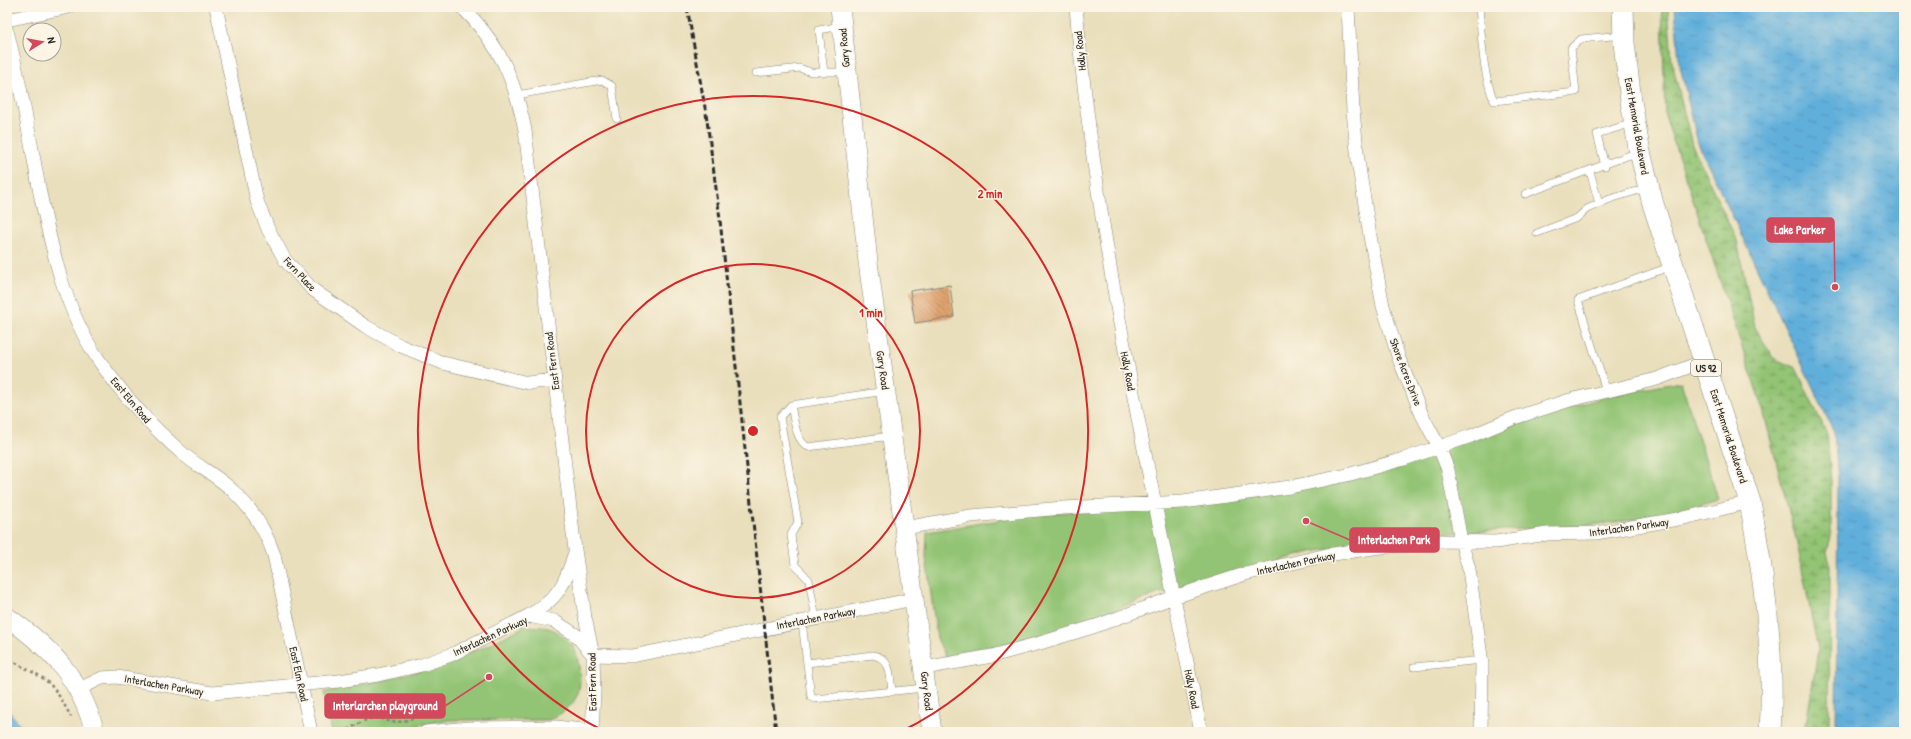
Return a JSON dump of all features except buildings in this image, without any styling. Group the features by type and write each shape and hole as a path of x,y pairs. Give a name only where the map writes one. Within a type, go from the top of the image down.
{"main road":[{"name":"Gary Road","path":"840,7 868,262 932,732"},
{"name":"East Memorial Boulevard","path":"1623,7 1624,35 1635,122 1648,188 1672,266 1750,502 1759,552 1769,634 1770,732"},
{"path":"7,617 46,648 64,668 79,689 88,708 95,732"}],"street":[{"path":"7,20 69,7"},
{"name":"Fern Place","path":"216,7 256,201 268,229 285,260 312,289 365,326 401,346 443,363 528,383 554,380"},
{"name":"East Fern Road","path":"462,7 495,46 508,72 517,95 525,130 554,380 576,550 585,618 593,655 594,691 592,731"},
{"name":"Holly Road","path":"1076,7 1096,187 1122,340 1201,732"},
{"name":"Shore Acres Drive","path":"1348,7 1352,104 1358,161 1383,306 1399,359 1422,415 1439,447 1448,470 1461,541 1469,569 1482,660 1481,732"},
{"name":"East Elm Road","path":"7,31 52,250 75,316 97,358 122,393 154,427 183,454 233,490 253,513 268,538 274,555 311,732"},
{"path":"905,528 971,516 1063,508 1155,504 1236,496 1290,487 1347,475 1439,447 1514,418 1606,391 1657,379 1704,361"},
{"name":"Interlachen Parkway","path":"924,668 992,656 1040,643 1096,626 1174,597 1245,574 1327,555 1438,541 1496,542 1547,534 1596,533 1684,518 1750,502"},
{"path":"528,616 549,603 567,579 576,550"},
{"name":"Interlachen Parkway","path":"79,689 102,678 117,677 212,693 301,686 378,675 422,665 453,654 528,616 554,620 576,635 593,655 632,656 914,598"},
{"path":"426,732 469,728 556,727 592,731"}],"lane":[{"path":"1479,7 1488,88 1494,101 1576,92 1571,48 1577,41 1586,38 1624,35"},
{"path":"824,73 819,30 842,26"},
{"path":"756,73 792,68 824,73 846,72"},
{"path":"517,95 602,80 612,86 617,119"},
{"path":"1605,166 1597,134 1635,122"},
{"path":"1526,194 1605,166 1640,151"},
{"path":"1590,171 1599,204"},
{"path":"1537,233 1577,218 1587,209 1599,204 1648,188"},
{"path":"1606,391 1578,300 1672,266"},
{"path":"816,619 809,580 795,565 791,534 798,522 780,417 791,405 886,391"},
{"path":"791,405 799,437 803,445 808,447 892,435"},
{"path":"802,622 811,697 814,699 926,688"},
{"path":"807,663 873,655 878,656 885,660 889,665 892,692"},
{"path":"1414,667 1482,660"}],"path":[{"path":"7,654 16,664 41,677 52,686 72,718"},
{"path":"342,732 365,720 377,718 392,722 403,721 420,716 430,711"}],"green space":[{"path":"1662,7 1668,7 1672,62 1692,145 1737,241 1755,327 1773,358 1796,368 1827,434 1831,481 1831,536 1827,553 1830,564 1829,732 1805,732 1818,650 1797,543 1763,410 1665,116"},
{"path":"1681,382 1718,499 1658,517 1581,526 1414,535 1311,552 1157,594 1059,631 946,658 937,638 926,558 927,532 1024,516 1285,492 1612,395"},
{"path":"525,626 553,629 570,643 576,652 580,677 578,693 570,706 553,718 549,720 450,720 374,732 332,732 324,692 398,676 434,666 477,650"}],"water":[{"path":"1675,7 1904,7 1904,732 1836,732 1838,480 1834,432 1698,143 1679,62"},
{"path":"7,709 26,732 7,732"}],"railway":[{"path":"687,7 706,113 719,211 776,732"}],"place":[{"name":"Lake Parker","path":"1835,287"},
{"name":"Interlachen Park","path":"1306,521"},
{"name":"Interlarchen playground","path":"489,677"}]}
